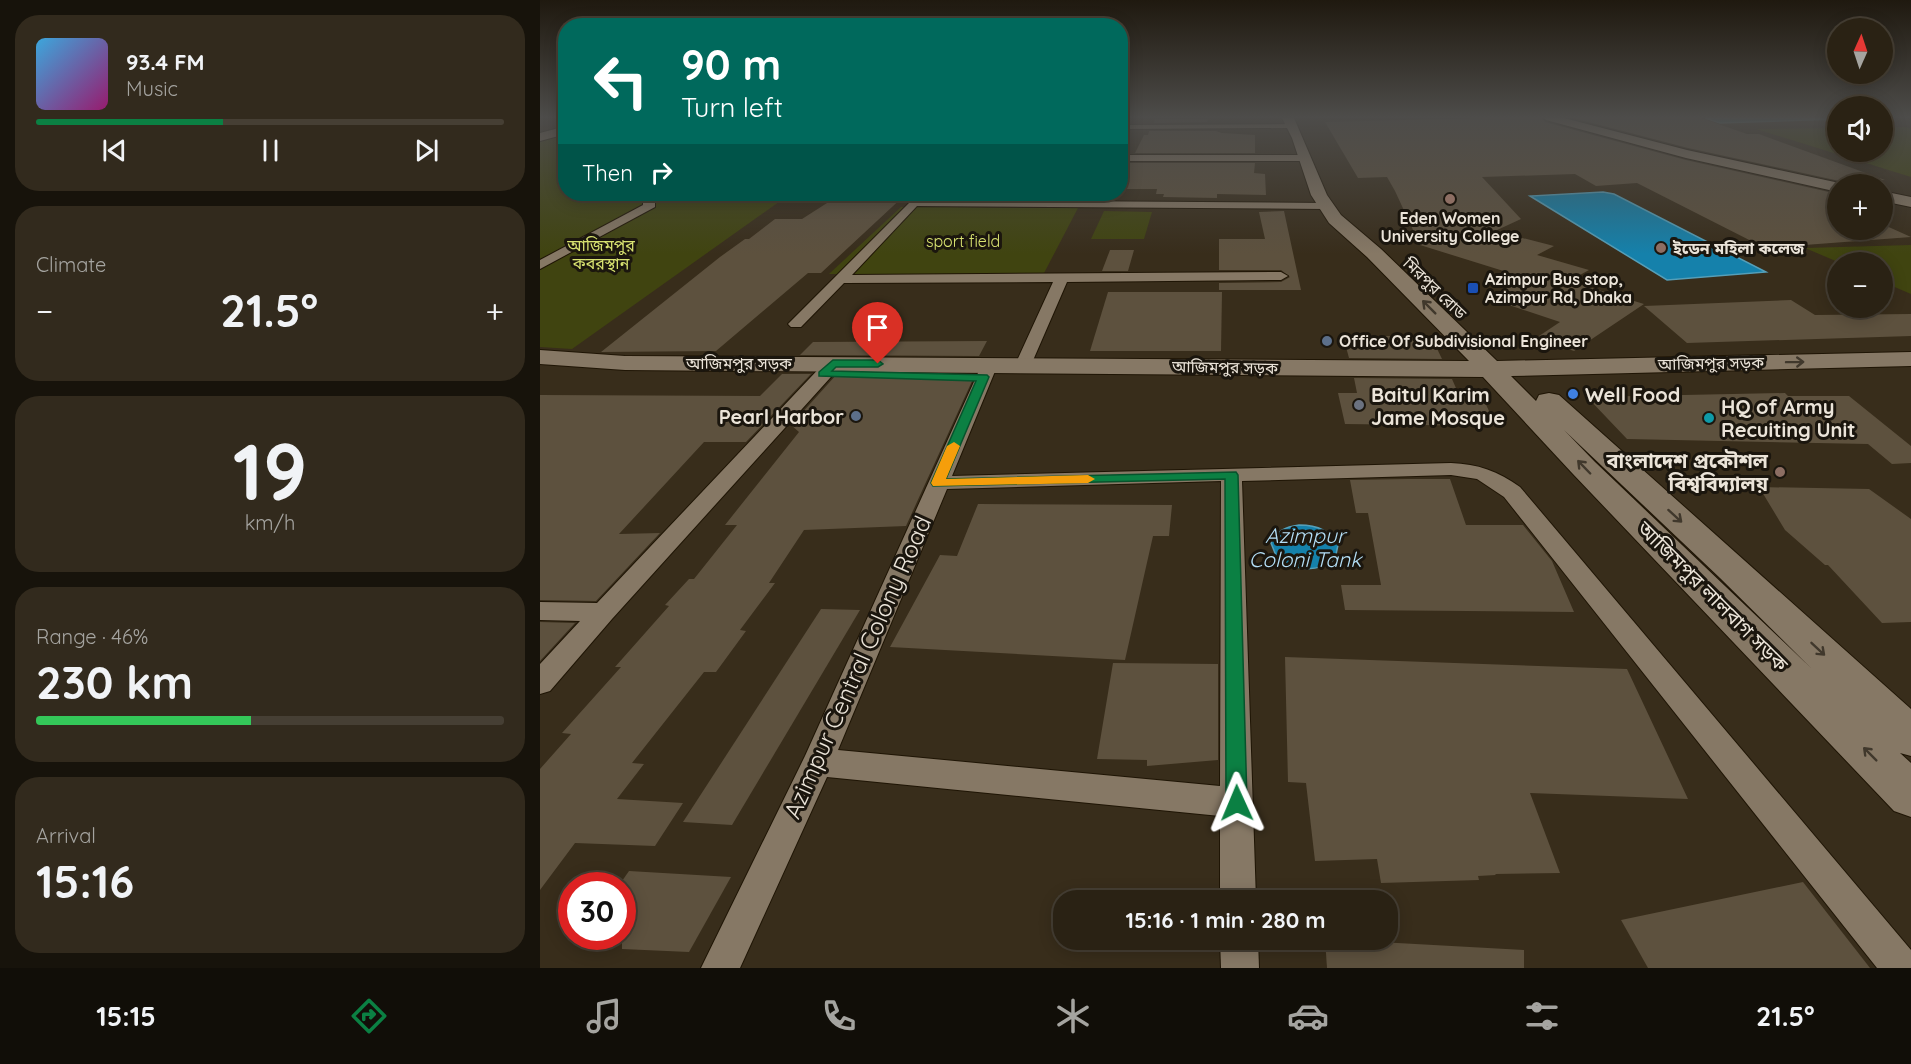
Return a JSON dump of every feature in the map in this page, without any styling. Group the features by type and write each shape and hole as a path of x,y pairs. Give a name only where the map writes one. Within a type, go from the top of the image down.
{"main road":[{"name":"মিরপুর রোড","path":"1315,163 1319,195 1335,219 1374,253 1457,334 1512,377"},
{"path":"1730,163 1827,183"},
{"path":"1738,163 1827,183"},
{"path":"1893,196 1911,200"},
{"name":"মিরপুর রোড","path":"1358,215 1479,330"},
{"name":"আজিমপুর সড়ক","path":"540,357 625,363 828,369 1455,382 1512,377 1911,359"},
{"name":"আজিমপুর সড়ক","path":"986,371 1023,365 1512,377 1807,381 1911,379"},
{"name":"আজিমপুর সড়ক","path":"540,368 609,373 828,369"},
{"path":"1512,377 1733,569 1911,737"},
{"name":"আজিমপুর লালবাগ সড়ক","path":"1512,377 1584,468 1911,795"}],"street":[{"path":"1128,200 1325,206"},
{"path":"796,324 917,201"},
{"path":"914,204 1029,201"},
{"path":"540,265 651,205 647,203"},
{"path":"841,279 1281,276"},
{"path":"1023,365 1061,279"},
{"path":"540,683 828,369"},
{"name":"Azimpur Central Colony Road","path":"720,968 818,762 986,371"},
{"path":"938,483 1451,469 1473,470 1494,477 1512,492 1901,968"},
{"path":"1231,475 1239,890"},
{"path":"540,611 603,612"},
{"path":"818,762 1237,803"},
{"path":"1239,950 1240,968"}],"green space":[{"name":"আজিমপুর কবরস্থান","path":"540,163 558,163 558,201 780,201 572,349 540,347"},
{"path":"1866,163 1911,163 1911,177"},
{"name":"sport field","path":"901,207 1078,208 1043,275 829,274"},
{"path":"1104,211 1152,212 1144,239 1091,239"},
{"path":"1911,245 1911,294 1893,286 1893,252 1827,252 1827,257 1805,248"}],"water":[{"path":"1603,192 1614,194 1766,272 1667,280 1530,196"},
{"name":"Azimpur Coloni Tank","path":"1299,525 1316,527 1331,535 1338,545 1335,559 1321,567 1306,569 1291,566 1277,558 1271,543 1273,539 1282,530"}],"building":[{"path":"1130,163 1255,163 1254,173 1265,174 1266,195 1217,194 1217,198 1163,197 1164,194 1156,194 1157,189 1128,189"},
{"path":"1349,163 1700,163 1827,192 1827,240 1871,240 1765,248 1637,183 1596,186 1575,174 1482,177 1521,219 1495,231 1554,246 1537,255 1589,270 1569,281 1644,304 1574,351 1536,338 1560,322 1488,298 1526,278 1420,245 1387,177 1358,178"},
{"path":"1758,163 1839,163 1869,174 1827,174 1827,178"},
{"path":"830,201 898,201 821,273 808,273 716,351 601,352 720,257 775,219 802,219"},
{"path":"1284,211 1301,290 1219,290 1219,283 1281,282 1290,277 1281,270 1219,270 1219,239 1265,239 1259,212"},
{"path":"1893,229 1911,237 1893,238"},
{"path":"1110,250 1134,250 1128,271 1102,271"},
{"path":"1108,292 1222,292 1221,351 1090,351"},
{"path":"1791,300 1815,315 1827,315 1827,318 1893,318 1893,314 1911,314 1911,336 1687,343 1644,306"},
{"path":"1343,336 1431,336 1442,359 1349,358"},
{"path":"987,341 979,356 800,355 813,342"},
{"path":"782,374 811,374 746,442 704,442 619,534 660,533 596,601 540,600 540,395 760,396"},
{"path":"837,374 969,375 966,379 973,379 906,526 804,530 769,583 775,583 740,630 746,631 716,672 704,672 632,763 644,764 617,799 683,803 655,846 575,843 540,890 540,769 571,734 562,733 621,667 615,667 669,606 665,605 689,579 694,579 737,525 725,525 799,432 791,425"},
{"path":"1354,378 1452,379 1459,395 1482,396 1496,426 1345,424 1338,393 1357,393"},
{"name":"HQ of Army Recuiting Unit","path":"1785,393 1788,396 1849,396 1911,446 1911,463 1892,464 1868,444 1627,439 1587,397"},
{"path":"1450,479 1466,525 1523,525 1552,561 1574,612 1345,610 1341,585 1381,585 1368,513 1356,513 1350,480"},
{"path":"1759,487 1869,489 1911,519 1911,622 1882,623 1828,565 1825,565 1785,530"},
{"path":"978,504 1172,505 1169,536 1153,536 1125,660 890,647 940,555 957,556"},
{"path":"821,609 860,610 732,825 683,822"},
{"path":"540,622 575,623 540,661"},
{"path":"1285,657 1627,669 1688,799 1530,793 1560,873 1495,874 1478,876 1479,880 1381,883 1377,859 1315,861 1306,783 1288,782"},
{"path":"1113,663 1218,664 1218,760 1147,766 1147,760 1097,759"},
{"path":"629,871 731,877 689,952 636,950 636,872"},
{"path":"1803,882 1870,968 1648,968 1621,920"},
{"path":"1398,943 1524,950 1524,968 1327,968 1326,950 1398,950"}],"slow traffic":[{"path":"954,446 938,483 1088,479"}],"place":[{"name":"Eden Women University College","path":"1450,199"},
{"name":"ইডেন মহিলা কলেজ","path":"1661,248"},
{"name":"Azimpur Bus stop, Azimpur Rd, Dhaka","path":"1473,288"},
{"name":"Office Of Subdivisional Engineer","path":"1327,341"},
{"name":"Well Food","path":"1573,394"},
{"name":"Baitul Karim Jame Mosque","path":"1359,405"},
{"name":"Pearl Harbor","path":"856,416"},
{"name":"HQ of Army Recuiting Unit","path":"1709,418"},
{"name":"বাংলাদেশ প্রকৌশল বিশ্ববিদ্যালয়","path":"1780,472"}],"route":[{"path":"878,364 833,364 823,374 983,377 938,483 1231,475 1237,803"}]}
